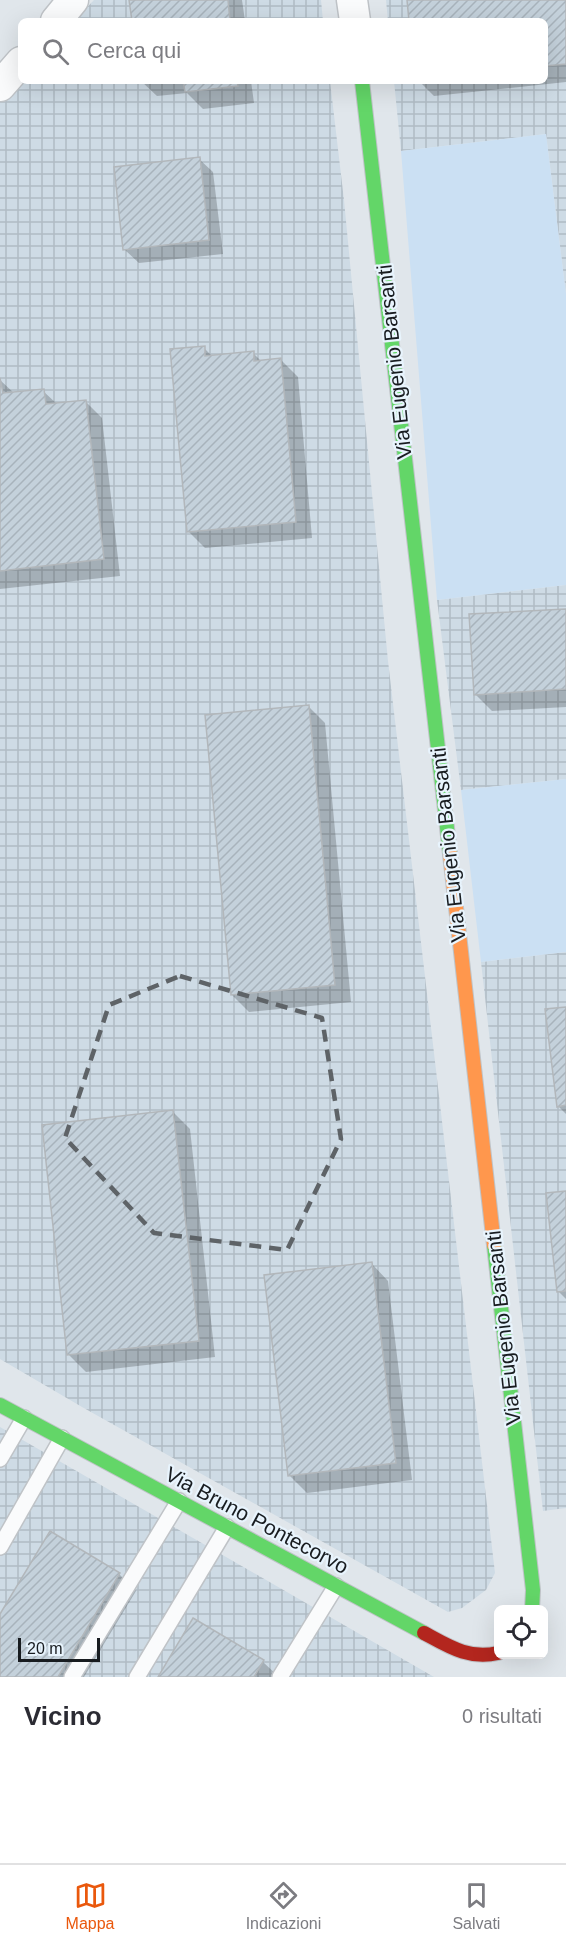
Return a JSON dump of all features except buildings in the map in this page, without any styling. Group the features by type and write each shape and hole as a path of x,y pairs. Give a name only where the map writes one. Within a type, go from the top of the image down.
{"street":[{"path":"58,18 73,0"},
{"path":"352,0 355,18"},
{"path":"0,86 18,65"},
{"name":"Via Eugenio Barsanti","path":"362,84 533,1590 532,1605"},
{"name":"Via Bruno Pontecorvo","path":"0,1405 459,1652 485,1656 494,1654"}],"lane":[{"path":"0,1459 24,1418"},
{"path":"0,1547 62,1438"},
{"path":"72,1677 179,1501"},
{"path":"137,1677 227,1527"},
{"path":"280,1677 336,1586"}],"highlighted area":[{"path":"180,976 322,1018 341,1139 287,1250 154,1233 65,1138 109,1005"}],"shaded area":[{"path":"94,0 321,0 323,18 77,18"},
{"path":"386,0 566,0 566,294 546,134 401,151 394,84 548,84 548,18 388,18"},
{"path":"18,84 330,84 344,200 388,661 495,1573 486,1590 462,1608 448,1612 0,1359 0,99"},
{"path":"546,134 566,294 566,585 437,600 401,151"},
{"path":"566,585 566,779 461,790 437,600"},
{"path":"566,779 566,952 481,962 461,790"},
{"path":"566,952 566,1508 543,1511 481,962"},
{"path":"0,1427 233,1561 434,1677 0,1677"}],"traffic: fast":[{"path":"362,84 450,854"},
{"path":"494,1245 533,1590 532,1605"},
{"path":"0,1405 424,1633"}],"traffic: slow":[{"path":"450,854 494,1245"}],"traffic: jam":[{"path":"424,1633 459,1651 478,1655 494,1654"}]}
